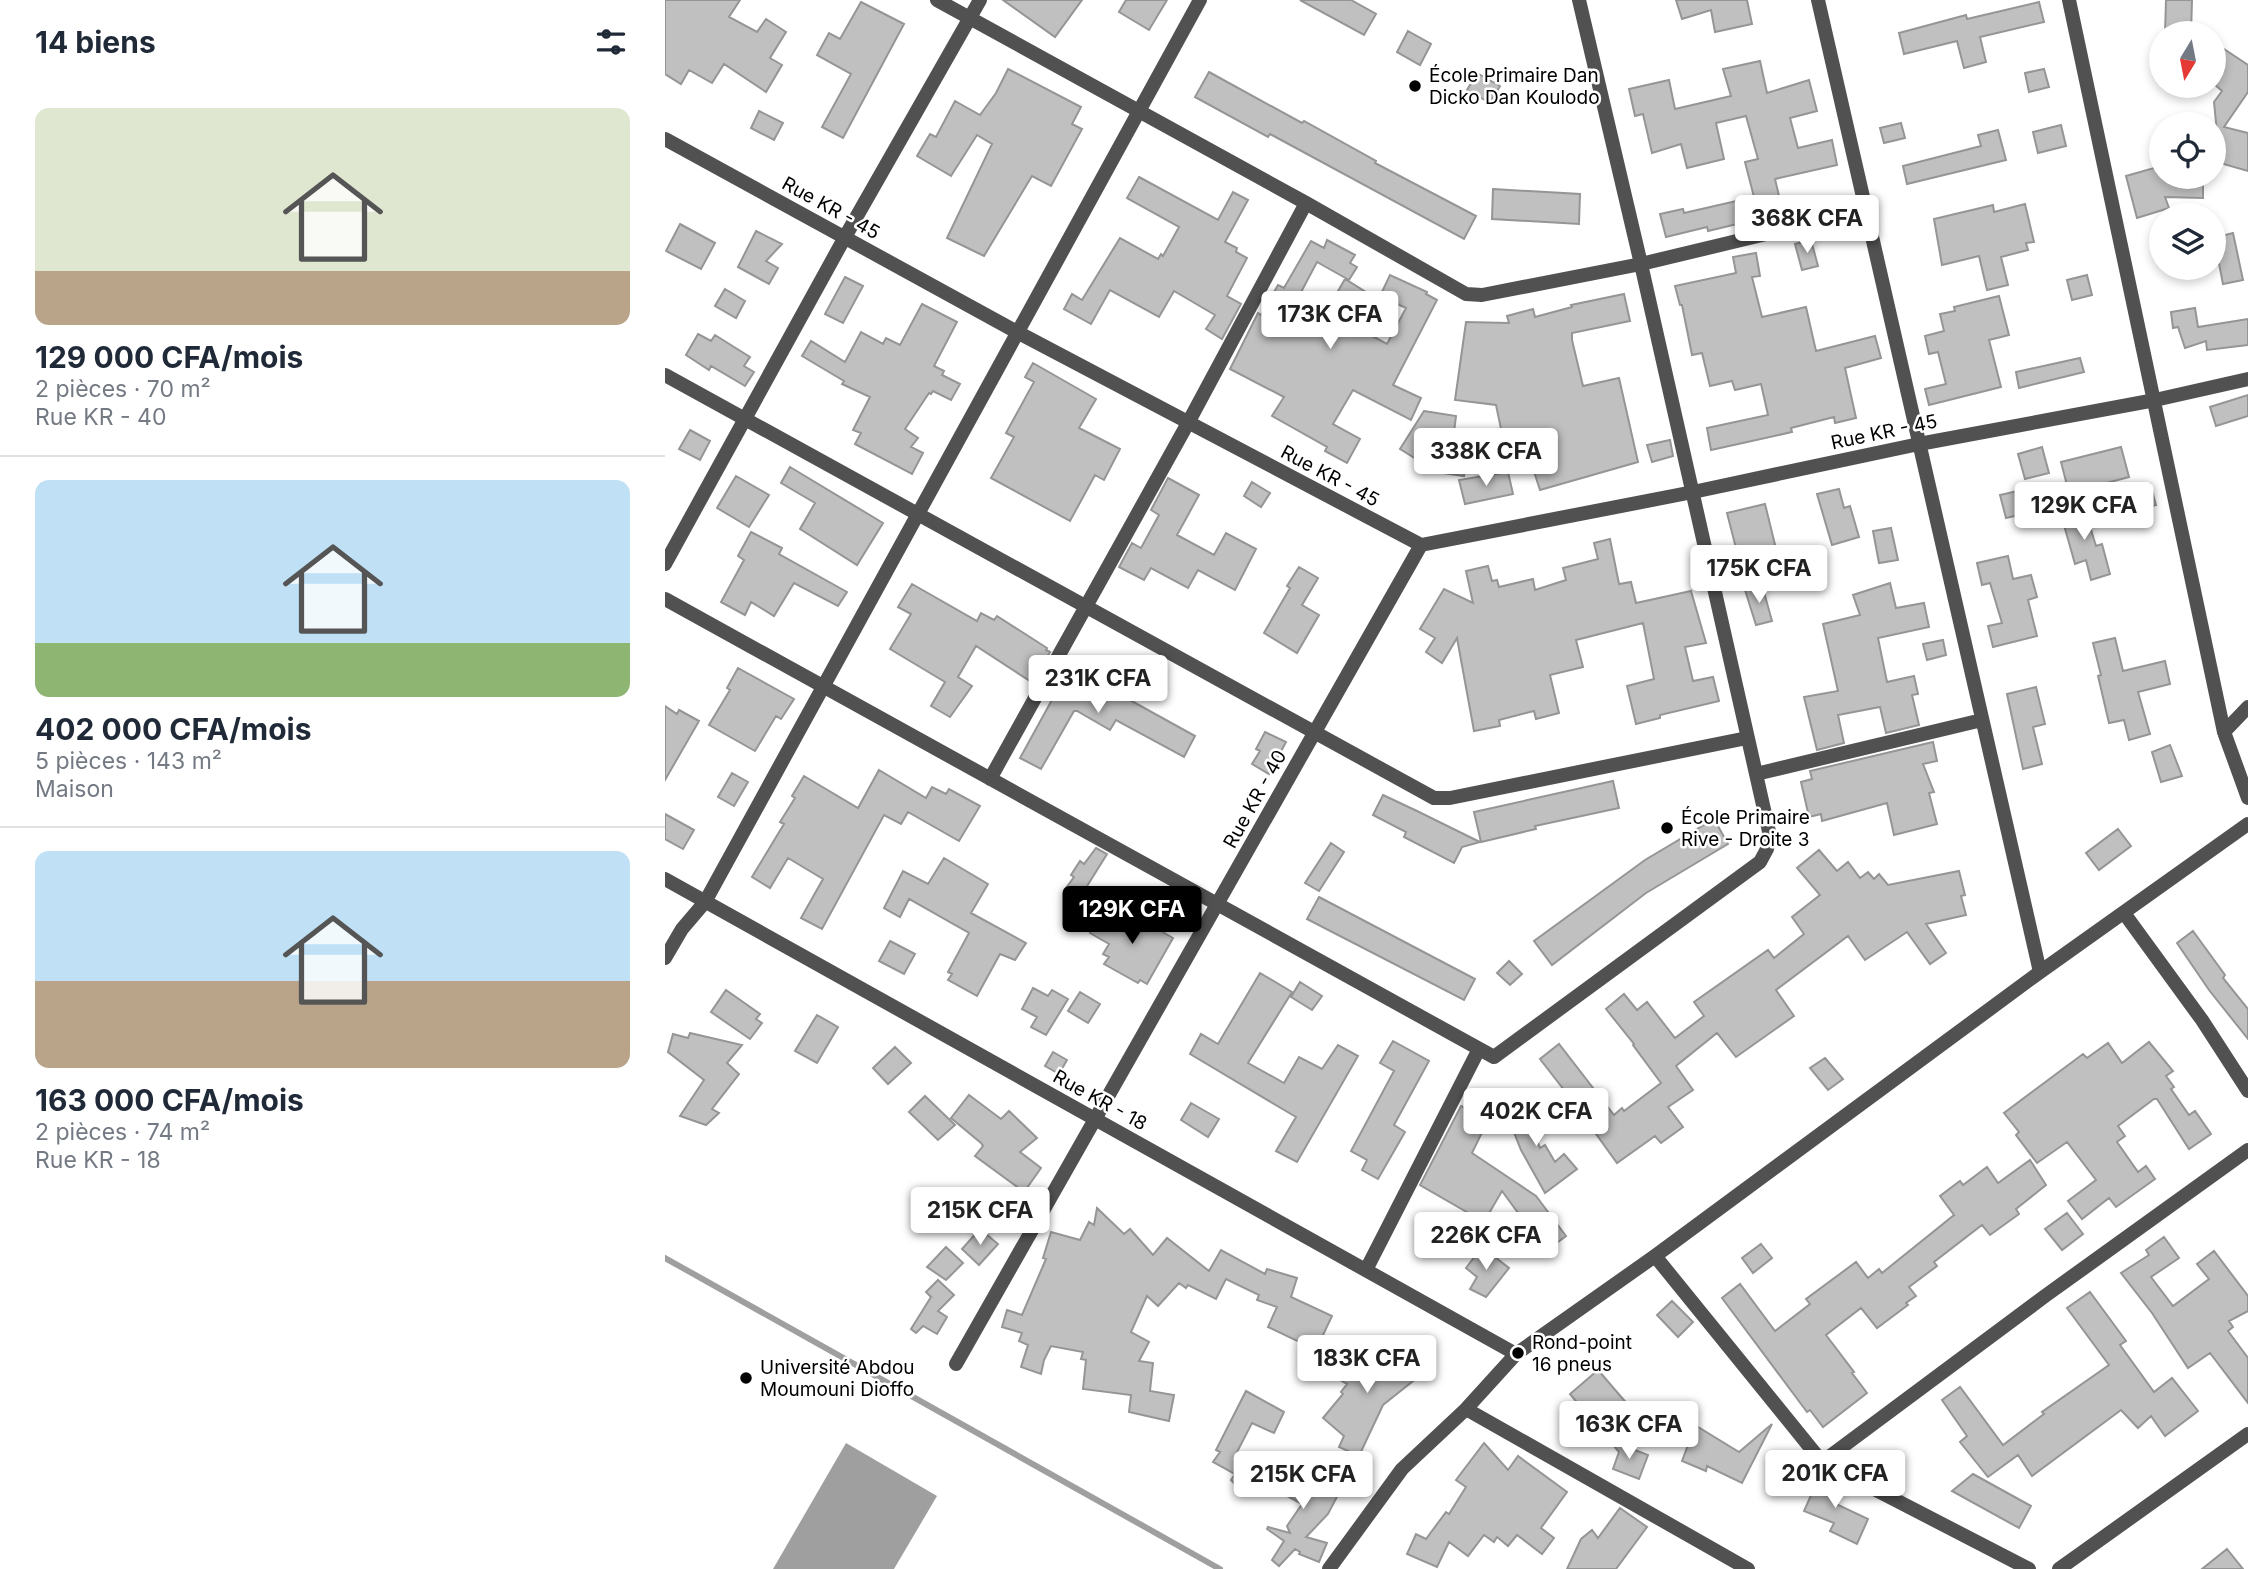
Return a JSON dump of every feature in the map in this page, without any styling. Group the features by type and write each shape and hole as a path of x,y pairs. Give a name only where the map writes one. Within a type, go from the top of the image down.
{"street":[{"path":"937,0 1466,294 1474,296 1641,264 1866,210"},
{"path":"665,564 845,237 980,0"},
{"path":"665,958 682,929 705,902 1200,0"},
{"path":"665,600 1494,1057 1760,862 1770,836 1579,0"},
{"path":"1818,0 2040,972"},
{"path":"2069,0 2224,732 2248,798"},
{"name":"Rue KR - 45","path":"665,139 1017,332 1421,545 1693,492 1919,444 2155,400 2248,379"},
{"path":"990,779 1188,423 1306,203"},
{"path":"665,375 1315,731 1424,794 1450,798 1747,738"},
{"name":"Rue KR - 40","path":"956,1364 1097,1120 1421,545"},
{"path":"2224,732 2248,707"},
{"path":"1756,774 1982,720"},
{"path":"1329,1569 1402,1469 1466,1409 1516,1354 1655,1256 2040,972 2248,824"},
{"name":"Rue KR - 18","path":"665,879 1516,1354"},
{"path":"2124,913 2202,1020 2248,1091"},
{"path":"1366,1270 1479,1049"},
{"path":"1822,1462 2045,1296 2248,1150"},
{"path":"1655,1256 1822,1462 2029,1569"},
{"path":"1466,1409 1748,1569"},
{"path":"2059,1569 2248,1434"}],"shaded area":[{"path":"846,1443 937,1496 894,1569 773,1569"}],"building":[{"path":"665,0 740,0 729,17 757,32 766,19 786,32 770,58 782,65 766,92 724,64 712,83 689,70 681,84 665,74"},
{"path":"1003,0 1082,0 1055,37"},
{"path":"1126,0 1167,0 1149,30 1119,12"},
{"path":"1300,0 1351,0 1376,14 1364,35"},
{"path":"1676,0 1747,0 1752,24 1715,32 1711,10 1682,19"},
{"path":"2166,0 2192,0 2191,21 2165,21"},
{"path":"861,2 904,24 843,138 822,127 851,74 817,55 829,33 840,39"},
{"path":"2039,2 2044,22 1980,37 1986,62 1964,68 1957,41 1904,54 1899,33 1966,15 1967,19"},
{"path":"1408,31 1431,44 1420,65 1397,52"},
{"path":"2226,50 2248,65 2248,92 2226,124 2226,112 2215,112 2214,102 2217,98 2226,98"},
{"path":"1760,61 1767,93 1809,80 1817,111 1790,118 1798,148 1832,140 1837,165 1775,179 1783,213 1708,231 1707,227 1666,237 1660,214 1683,209 1684,213 1754,197 1745,162 1758,159 1746,116 1716,123 1724,159 1687,168 1681,144 1652,153 1643,114 1635,116 1629,89 1669,80 1675,109 1731,96 1723,69"},
{"path":"1008,69 1081,107 1072,124 1082,129 1051,186 1032,176 984,256 947,238 992,144 977,135 951,176 917,156 930,134 936,137 955,101 980,115 996,93"},
{"path":"2044,69 2049,87 2029,92 2025,73"},
{"path":"1209,72 1476,216 1464,239 1270,134 1268,137 1195,97"},
{"path":"1477,73 1500,86 1490,103 1467,90"},
{"path":"759,111 783,123 774,140 751,128"},
{"path":"1901,123 1905,138 1884,143 1880,128"},
{"path":"2061,125 2066,146 2038,153 2033,132"},
{"path":"2226,128 2248,133 2248,171 2226,165"},
{"path":"1998,130 2006,160 1907,184 1903,166 1981,146 1978,135"},
{"path":"2149,169 2149,189 2203,189 2203,198 2165,197 2167,203 2149,203 2149,214 2137,218 2126,176"},
{"path":"1139,177 1218,220 1233,192 1248,200 1225,242 1237,248 1236,252 1247,258 1227,296 1241,304 1222,339 1206,329 1215,315 1174,291 1159,317 1110,290 1091,324 1064,309 1072,294 1082,300 1120,238 1158,259 1161,254 1163,256 1179,227 1127,198"},
{"path":"1493,189 1580,194 1579,224 1492,219"},
{"path":"2025,204 2034,242 2026,243 2028,250 2001,257 2008,285 1987,290 1979,256 1942,265 1934,219 1993,205 1994,212"},
{"path":"680,224 715,243 701,269 666,251"},
{"path":"756,231 782,244 766,261 778,268 769,284 738,267"},
{"path":"2233,233 2243,280 2223,284 2222,280 2226,280 2226,235"},
{"path":"1327,240 1355,255 1350,263 1357,267 1349,280 1317,262 1299,296 1326,312 1345,279 1366,292 1348,323 1387,344 1406,308 1380,296 1390,275 1427,292 1426,294 1437,300 1393,385 1421,398 1411,420 1353,390 1333,424 1360,439 1347,463 1325,451 1327,447 1272,416 1284,397 1230,369 1258,313 1261,315 1278,285 1284,288 1311,241 1324,248"},
{"path":"1811,240 1818,266 1802,270 1795,244"},
{"path":"1756,253 1760,276 1752,277 1762,317 1806,307 1816,351 1875,336 1881,358 1845,368 1856,418 1835,423 1834,417 1791,428 1792,432 1711,450 1707,428 1768,415 1761,384 1735,390 1732,381 1710,386 1702,353 1692,355 1682,305 1675,286 1736,273 1733,257"},
{"path":"2087,275 2092,295 2072,300 2067,280"},
{"path":"845,277 863,286 843,323 825,314"},
{"path":"725,289 745,301 736,318 715,306"},
{"path":"1624,294 1630,321 1572,333 1572,340 1583,386 1619,378 1638,462 1540,490 1529,456 1508,462 1496,405 1455,400 1466,322 1509,323 1507,316 1533,309 1535,317 1572,307 1571,305"},
{"path":"1999,296 2009,335 1989,340 2001,387 1929,405 1925,389 1946,384 1938,352 1929,354 1925,336 1944,331 1940,314 1955,311 1954,307"},
{"path":"922,304 957,322 934,366 944,371 942,375 960,384 951,400 933,391 929,393 905,429 918,438 911,447 923,453 912,474 855,444 861,433 853,430 870,397 842,384 844,381 802,356 811,341 845,362 861,332 883,344 886,338 900,345"},
{"path":"2195,308 2198,327 2248,319 2248,345 2207,350 2206,341 2185,348 2178,327 2173,328 2171,312"},
{"path":"698,334 711,341 715,335 750,357 744,366 754,372 745,386 711,366 709,370 686,355"},
{"path":"2080,358 2084,372 2019,388 2016,372"},
{"path":"1033,363 1096,399 1079,428 1120,449 1104,480 1095,475 1070,521 991,478 1014,437 1006,433 1034,382 1025,377"},
{"path":"2248,395 2248,416 2216,426 2210,407"},
{"path":"1424,411 1456,416 1452,448 1468,451 1464,476 1437,472 1400,449"},
{"path":"690,430 710,441 700,460 679,449"},
{"path":"1670,440 1673,456 1652,462 1647,445"},
{"path":"2042,447 2049,473 2025,479 2018,454"},
{"path":"2121,447 2129,477 2069,493 2061,462"},
{"path":"790,467 883,523 857,565 800,529 815,503 781,483"},
{"path":"1508,472 1513,494 1465,504 1459,480"},
{"path":"736,476 769,495 749,527 717,508"},
{"path":"1168,478 1199,495 1177,535 1214,555 1226,533 1256,549 1235,590 1198,570 1188,588 1151,568 1144,580 1119,567 1132,543 1141,548 1159,515 1151,510"},
{"path":"1252,482 1270,493 1261,507 1244,496"},
{"path":"2150,484 2156,505 2126,513 2121,494"},
{"path":"2035,487 2040,510 2006,518 2000,495"},
{"path":"1839,489 1844,508 1850,506 1859,537 1832,545 1817,494"},
{"path":"1765,504 1780,565 1757,574 1748,549 1737,552 1727,513"},
{"path":"2083,504 2096,546 2102,544 2110,574 2091,580 2086,560 2075,564 2060,511"},
{"path":"1891,528 1898,560 1879,563 1873,531"},
{"path":"751,532 782,548 779,554 847,592 838,606 794,583 774,616 751,602 745,615 721,602 744,560 738,556"},
{"path":"1610,539 1619,584 1631,582 1636,603 1691,591 1706,643 1685,647 1693,681 1713,677 1719,701 1660,715 1660,718 1636,724 1627,686 1654,679 1643,623 1576,640 1583,667 1550,675 1559,713 1536,719 1534,711 1499,720 1500,726 1474,731 1457,638 1442,663 1426,652 1435,638 1420,629 1444,589 1473,603 1466,571 1488,566 1492,581 1497,580 1499,587 1533,579 1535,590 1566,580 1563,568 1598,559 1594,543"},
{"path":"2008,556 2013,579 2031,575 2037,597 2028,600 2037,636 1993,647 1988,626 2002,623 1990,583 1982,585 1977,563"},
{"path":"1299,567 1318,578 1302,605 1319,615 1297,653 1264,633"},
{"path":"1890,583 1896,608 1924,603 1929,627 1878,638 1887,682 1914,676 1918,694 1912,695 1919,725 1886,733 1880,707 1838,715 1844,743 1817,750 1804,697 1838,691 1823,624 1860,615 1853,595"},
{"path":"912,584 977,621 981,613 994,620 997,616 1047,648 1050,652 1033,683 976,646 958,677 972,686 950,717 931,706 945,682 890,649 911,614 898,607"},
{"path":"1762,585 1772,621 1756,625 1745,590"},
{"path":"2115,638 2123,671 2165,661 2170,684 2138,692 2150,734 2129,740 2124,720 2109,723 2093,643"},
{"path":"1943,640 1946,655 1927,660 1923,644"},
{"path":"1066,661 1111,686 1113,681 1132,692 1128,699 1195,736 1184,757 1116,720 1110,730 1074,711 1041,769 1020,758 1053,698 1048,695"},
{"path":"738,668 794,699 781,719 776,716 755,751 709,725 730,690 727,688"},
{"path":"2036,687 2045,724 2033,727 2042,764 2023,769 2007,694"},
{"path":"665,706 677,714 679,710 699,721 665,780"},
{"path":"1265,732 1286,742 1269,774 1252,764 1260,751 1256,749"},
{"path":"1933,742 1937,761 1923,764 1934,792 1929,793 1937,824 1894,835 1887,803 1822,821 1821,814 1809,817 1801,782 1812,779 1810,771"},
{"path":"2170,745 2182,776 2161,782 2152,752"},
{"path":"879,770 926,798 932,787 946,794 949,789 980,806 959,841 908,812 901,824 884,815 822,929 801,918 823,879 788,858 770,888 752,877 784,824 780,822 795,798 792,796 804,776 858,808"},
{"path":"732,773 748,782 734,806 718,797"},
{"path":"1613,781 1619,808 1535,826 1536,829 1481,842 1474,812"},
{"path":"1383,795 1480,842 1462,847 1454,863 1404,837 1406,832 1373,815"},
{"path":"665,814 694,830 683,849 665,839"},
{"path":"1714,819 1728,844 1646,893 1552,965 1534,941 1645,860"},
{"path":"2118,829 2131,846 2099,870 2086,853"},
{"path":"1331,843 1344,852 1319,891 1305,883"},
{"path":"1096,848 1107,854 1079,899 1066,888 1080,861 1084,864"},
{"path":"1819,850 1837,871 1848,862 1860,878 1868,872 1874,879 1879,874 1888,885 1959,871 1965,895 1961,896 1966,915 1926,924 1946,953 1930,964 1907,932 1865,960 1848,936 1776,990 1794,1016 1736,1057 1717,1033 1676,1066 1693,1090 1668,1107 1683,1127 1661,1143 1655,1136 1617,1163 1540,1059 1559,1044 1614,1115 1622,1108 1624,1111 1661,1083 1606,1009 1624,994 1637,1010 1647,1002 1675,1038 1704,1016 1694,1002 1768,950 1774,958 1804,934 1792,917 1820,895 1797,868"},
{"path":"944,858 988,884 971,913 1026,943 1015,960 1000,954 977,996 948,980 952,974 948,972 969,933 909,899 900,917 884,908 903,871 928,884"},
{"path":"1319,897 1475,979 1464,1000 1307,919"},
{"path":"1128,912 1173,938 1147,984 1140,980 1138,983 1104,964 1109,957 1103,954 1109,944 1090,933 1102,915 1119,926"},
{"path":"2193,931 2225,975 2223,978 2248,1009 2248,1039 2209,990 2177,943"},
{"path":"890,941 915,954 904,974 879,961"},
{"path":"1509,961 1522,974 1510,985 1497,973"},
{"path":"1260,973 1292,992 1248,1063 1284,1083 1299,1057 1322,1069 1338,1045 1358,1056 1297,1162 1276,1151 1296,1117 1190,1054 1201,1034 1218,1044"},
{"path":"1300,982 1322,996 1312,1010 1291,997"},
{"path":"1033,988 1048,996 1052,990 1068,999 1046,1035 1031,1027 1037,1017 1022,1009"},
{"path":"726,990 760,1014 756,1019 762,1023 750,1039 711,1012"},
{"path":"1080,992 1100,1004 1088,1023 1068,1011"},
{"path":"817,1015 838,1027 817,1063 795,1051"},
{"path":"690,1033 742,1045 727,1063 739,1074 712,1109 719,1113 706,1125 680,1116 704,1080 668,1052 673,1034 688,1038"},
{"path":"1393,1041 1429,1061 1394,1125 1405,1132 1378,1179 1362,1170 1367,1160 1351,1151 1394,1071 1380,1063"},
{"path":"2149,1042 2173,1071 2166,1076 2174,1087 2171,1089 2189,1115 2195,1111 2211,1134 2189,1149 2157,1099 2154,1099 2118,1126 2125,1136 2117,1142 2138,1172 2146,1166 2155,1179 2116,1207 2109,1198 2082,1219 2068,1201 2096,1180 2067,1142 2037,1163 2016,1135 2019,1132 2004,1113 2083,1054 2087,1058 2108,1043 2122,1063"},
{"path":"895,1047 911,1063 888,1084 873,1068"},
{"path":"1053,1052 1067,1060 1059,1074 1045,1066"},
{"path":"1825,1058 1843,1079 1828,1090 1810,1068"},
{"path":"969,1095 1001,1119 1009,1111 1037,1138 1020,1152 1041,1168 1024,1192 975,1156 983,1146 951,1118"},
{"path":"925,1096 955,1125 938,1140 909,1112"},
{"path":"1520,1096 1540,1148 1545,1145 1555,1162 1564,1154 1577,1169 1545,1193 1521,1150 1502,1102"},
{"path":"1191,1103 1219,1119 1208,1137 1181,1120"},
{"path":"1461,1106 1488,1120 1472,1153 1536,1196 1566,1236 1546,1251 1502,1191 1484,1222 1420,1185"},
{"path":"2030,1160 2046,1185 2016,1209 2019,1214 1990,1235 1982,1225 1934,1262 1937,1266 1909,1287 1916,1296 1877,1328 1861,1308 1826,1335 1867,1393 1823,1427 1810,1410 1807,1412 1722,1298 1740,1284 1775,1331 1810,1304 1806,1299 1856,1262 1868,1278 1879,1269 1882,1273 1954,1215 1940,1196 1960,1181 1963,1185 1987,1167 1998,1183"},
{"path":"1097,1208 1124,1234 1130,1229 1153,1255 1167,1238 1209,1271 1221,1250 1265,1274 1267,1269 1297,1278 1291,1297 1332,1316 1316,1350 1268,1327 1277,1307 1257,1300 1259,1295 1226,1279 1216,1299 1179,1283 1158,1306 1147,1296 1131,1332 1149,1342 1139,1361 1153,1363 1150,1391 1174,1395 1169,1421 1129,1412 1131,1395 1083,1389 1086,1360 1081,1359 1083,1352 1051,1346 1041,1374 1021,1367 1028,1345 1019,1341 1022,1333 1002,1327 1007,1310 1022,1315 1046,1259 1043,1258 1051,1232 1080,1240 1089,1222 1094,1225"},
{"path":"2067,1213 2083,1234 2062,1250 2045,1229"},
{"path":"980,1229 998,1244 979,1265 962,1249"},
{"path":"2164,1237 2179,1258 2151,1277 2173,1306 2209,1279 2197,1264 2214,1251 2248,1296 2248,1311 2229,1321 2233,1327 2228,1331 2248,1358 2248,1403 2210,1353 2188,1368 2152,1313 2121,1273 2149,1255 2146,1250"},
{"path":"1761,1244 1772,1258 1753,1273 1742,1258"},
{"path":"946,1247 963,1263 946,1280 927,1267"},
{"path":"1482,1247 1509,1268 1486,1297 1470,1289 1477,1277 1466,1268"},
{"path":"938,1280 954,1295 938,1311 947,1317 937,1334 923,1326 916,1333 911,1329 931,1297 926,1292"},
{"path":"2090,1292 2126,1341 2120,1345 2154,1392 2172,1378 2198,1411 2165,1436 2151,1416 2138,1428 2121,1410 2032,1476 2018,1455 1988,1477 1960,1442 1967,1436 1942,1400 1960,1387 2003,1445 2044,1414 2042,1412 2109,1365 2067,1308"},
{"path":"1672,1301 1693,1322 1678,1337 1657,1315"},
{"path":"1408,1346 1432,1366 1383,1405 1359,1456 1339,1447 1344,1436 1323,1418 1343,1394 1341,1392 1347,1384 1319,1368 1329,1352 1345,1362 1348,1358 1379,1380"},
{"path":"1598,1370 1629,1406 1600,1430 1570,1394"},
{"path":"1246,1391 1284,1412 1274,1433 1252,1423 1236,1454 1266,1470 1244,1493 1231,1480 1235,1474 1213,1462 1220,1452 1216,1450"},
{"path":"1690,1422 1739,1452 1772,1424 1742,1483 1707,1466 1706,1471 1682,1461 1688,1445 1679,1439"},
{"path":"1609,1440 1648,1455 1639,1479 1613,1469 1619,1452"},
{"path":"1484,1443 1508,1470 1518,1456 1567,1492 1541,1528 1554,1538 1542,1554 1517,1535 1508,1546 1497,1537 1494,1542 1484,1535 1468,1556 1449,1542 1437,1567 1407,1554 1416,1534 1426,1539 1446,1512 1449,1514 1466,1487 1456,1480"},
{"path":"1283,1460 1340,1491 1328,1514 1306,1537 1327,1543 1319,1562 1299,1554 1295,1549 1279,1566 1272,1560 1284,1541 1267,1529 1268,1527 1290,1533 1287,1526 1302,1504 1269,1486"},
{"path":"1973,1474 2031,1506 2019,1528 1952,1491"},
{"path":"1820,1475 1844,1485 1836,1504 1868,1519 1857,1544 1830,1531 1834,1523 1804,1511"},
{"path":"1620,1508 1647,1527 1616,1569 1567,1569 1581,1539 1592,1530 1598,1538"},
{"path":"2227,1549 2243,1569 2202,1569"}],"waterway":[{"path":"665,1258 1220,1569"}],"place":[{"name":"École Primaire Dan Dicko Dan Koulodo","path":"1415,86"},
{"name":"École Primaire Rive - Droite 3","path":"1667,828"},
{"name":"Rond-point 16 pneus","path":"1518,1353"},
{"name":"Université Abdou Moumouni Dioffo","path":"746,1378"}]}
